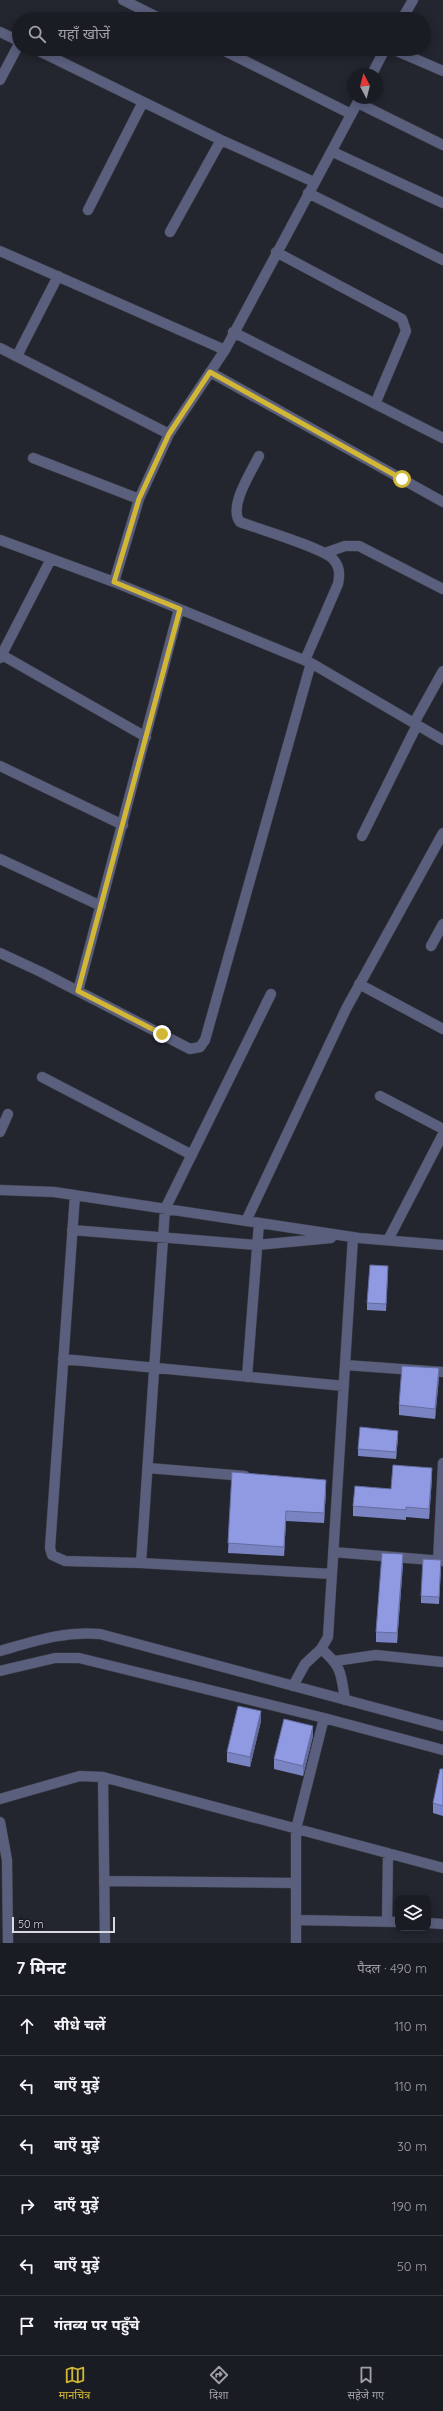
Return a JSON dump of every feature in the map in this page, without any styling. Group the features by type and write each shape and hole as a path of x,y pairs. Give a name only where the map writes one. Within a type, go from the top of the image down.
{"street":[{"path":"123,0 147,12"},
{"path":"406,12 413,0"},
{"path":"0,32 12,38"},
{"path":"0,80 12,56"},
{"path":"49,56 220,140 314,182"},
{"path":"235,56 350,114"},
{"path":"375,68 381,56"},
{"path":"408,56 443,71"},
{"path":"88,210 143,102"},
{"path":"114,582 139,499 169,434 225,350 233,332 314,182 333,152 350,114 356,104"},
{"path":"366,104 443,145"},
{"path":"170,232 220,140"},
{"path":"333,152 443,203"},
{"path":"308,193 443,260"},
{"path":"0,251 225,350"},
{"path":"276,252 402,319 406,331 375,404"},
{"path":"17,356 58,276"},
{"path":"233,332 443,438"},
{"path":"0,348 169,434"},
{"path":"210,372 443,502"},
{"path":"0,953 78,991 190,1049 200,1047 205,1040 308,661 338,584 340,574 336,562 325,553 240,522 237,518 236,505 259,456"},
{"path":"33,458 139,499"},
{"path":"0,540 114,582 308,661 443,740"},
{"path":"325,553 345,546 359,546 443,589"},
{"path":"51,559 1,657 146,737"},
{"path":"78,991 180,609"},
{"path":"362,836 415,724 443,671"},
{"path":"0,766 123,825"},
{"path":"246,1221 359,984 443,833"},
{"path":"0,859 101,906"},
{"path":"431,946 443,924"},
{"path":"359,984 443,1029"},
{"path":"141,1563 165,1209 271,994"},
{"path":"42,1077 192,1155"},
{"path":"380,1096 443,1129"},
{"path":"0,1132 8,1114"},
{"path":"388,1240 443,1134"},
{"path":"0,1190 42,1191 75,1195 350,1237 443,1245"},
{"path":"75,1195 50,1548 52,1555 65,1561 141,1563 332,1574"},
{"path":"247,1377 259,1223"},
{"path":"72,1230 257,1245 350,1237"},
{"path":"293,1686 305,1664 321,1649 328,1637 333,1552 333,1484 344,1386 350,1237"},
{"path":"63,1359 344,1386"},
{"path":"345,1365 443,1372"},
{"path":"333,1552 441,1561 443,1463"},
{"path":"148,1468 258,1478"},
{"path":"0,1651 63,1634 78,1632 100,1634 443,1726"},
{"path":"321,1649 335,1661 340,1668 344,1700"},
{"path":"335,1661 376,1655 443,1662"},
{"path":"0,1671 55,1658 78,1658 324,1718 443,1750"},
{"path":"296,1943 296,1829 324,1718"},
{"path":"0,1799 80,1776 103,1777 443,1868"},
{"path":"103,1777 104,1943"},
{"path":"0,1822 7,1860 8,1943"},
{"path":"387,1922 388,1853"},
{"path":"104,1881 296,1884"},
{"path":"296,1920 395,1922"},
{"path":"431,1923 443,1924"}],"building":[{"path":"370,1265 388,1266 386,1304 367,1303"},
{"path":"402,1366 439,1368 435,1409 399,1405"},
{"path":"360,1427 398,1431 396,1452 358,1449"},
{"path":"393,1465 432,1468 429,1509 406,1507 406,1510 353,1506 355,1486 391,1489"},
{"path":"232,1472 326,1480 324,1513 286,1511 284,1547 228,1543"},
{"path":"382,1553 403,1554 397,1633 376,1632"},
{"path":"423,1559 441,1560 439,1597 421,1596"},
{"path":"238,1706 261,1711 250,1757 227,1752"},
{"path":"284,1719 313,1726 303,1766 274,1759"},
{"path":"440,1769 443,1769 443,1806 433,1803"}],"route":[{"path":"162,1034 78,991 180,609 114,582 139,499 169,434 210,372 402,479"}]}
